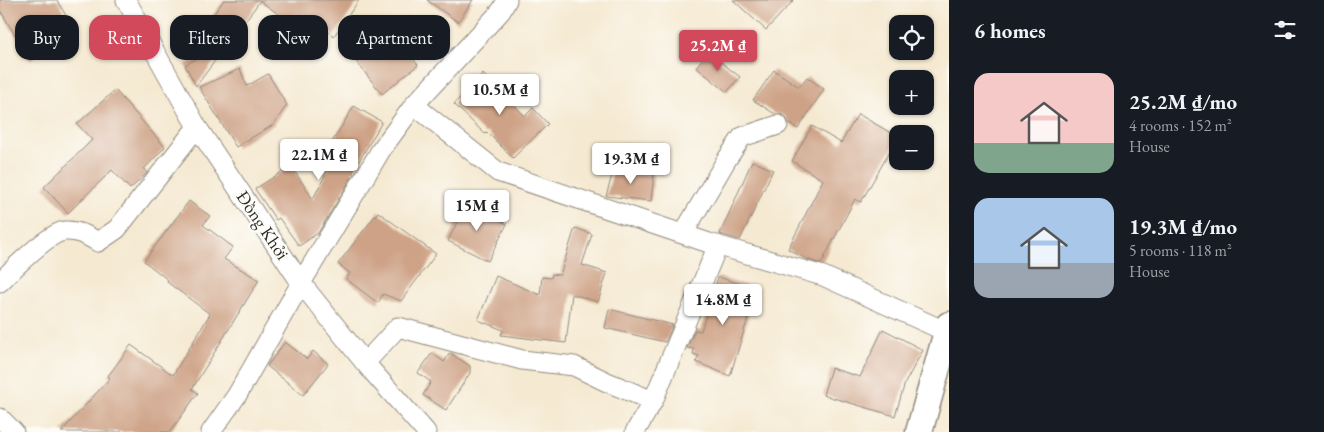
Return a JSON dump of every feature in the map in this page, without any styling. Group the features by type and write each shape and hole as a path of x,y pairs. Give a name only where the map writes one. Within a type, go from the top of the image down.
{"street":[{"name":"Đồng Khởi","path":"126,0 197,127 301,283 365,363 426,432"},
{"path":"211,432 237,395 301,283 381,150 414,105 501,11 507,0"},
{"path":"414,105 498,172 718,246 823,276 948,328 919,432"},
{"path":"684,234 726,159 742,138 778,125"},
{"path":"0,282 36,247 63,230 83,233 98,242 117,229 197,127"},
{"path":"635,432 653,401 718,246"},
{"path":"365,363 398,327 522,360 574,366 653,401"},
{"path":"0,418 14,432"}],"building":[{"path":"0,0 57,0 66,15 15,15 15,35 0,10"},
{"path":"224,0 359,0 349,15 338,15 338,30 334,36 328,32 328,15 280,15 260,1 248,17 248,15 213,15"},
{"path":"427,0 473,0 458,22"},
{"path":"733,0 794,0 766,30"},
{"path":"708,52 740,77 727,92 696,67"},
{"path":"194,60 216,60 196,86 185,65"},
{"path":"355,60 414,60 418,65 382,94"},
{"path":"240,69 247,86 268,74 287,105 273,125 236,147 199,87"},
{"path":"774,70 799,87 807,77 824,89 798,129 789,123 785,116 775,114 753,100"},
{"path":"483,74 525,116 533,108 548,124 513,158 487,132 485,134 454,104"},
{"path":"115,90 165,147 144,169 147,173 130,189 112,170 68,213 44,187 92,140 77,124"},
{"path":"354,106 382,122 352,173 354,174 318,233 299,246 279,218 276,220 255,189 291,166 313,199 340,146 332,142"},
{"path":"858,114 889,132 889,153 861,202 855,199 821,264 806,259 788,249 823,180 792,161 812,126 841,143"},
{"path":"752,161 773,170 740,240 720,234"},
{"path":"614,169 654,174 651,201 606,196"},
{"path":"189,201 210,216 203,225 233,247 224,259 259,280 192,389 198,393 170,432 61,432 110,378 108,376 131,345 173,375 210,314 167,282 168,280 144,261"},
{"path":"466,204 507,224 488,261 448,241"},
{"path":"378,212 436,254 401,301 383,294 378,303 346,279 350,273 338,264"},
{"path":"575,228 592,234 582,265 607,273 598,302 572,294 566,343 501,335 503,330 478,320 496,276 540,295 542,277 551,278 552,274 560,275"},
{"path":"718,277 757,289 730,376 696,362 699,356 693,354 694,349 687,348 695,330 701,331"},
{"path":"609,309 673,325 665,342 605,328"},
{"path":"883,329 923,350 905,383 895,416 823,395 831,368 860,377"},
{"path":"285,342 307,359 313,351 328,364 303,395 267,366"},
{"path":"432,353 444,362 450,353 470,366 470,373 446,410 423,395 431,382 418,373"}]}
